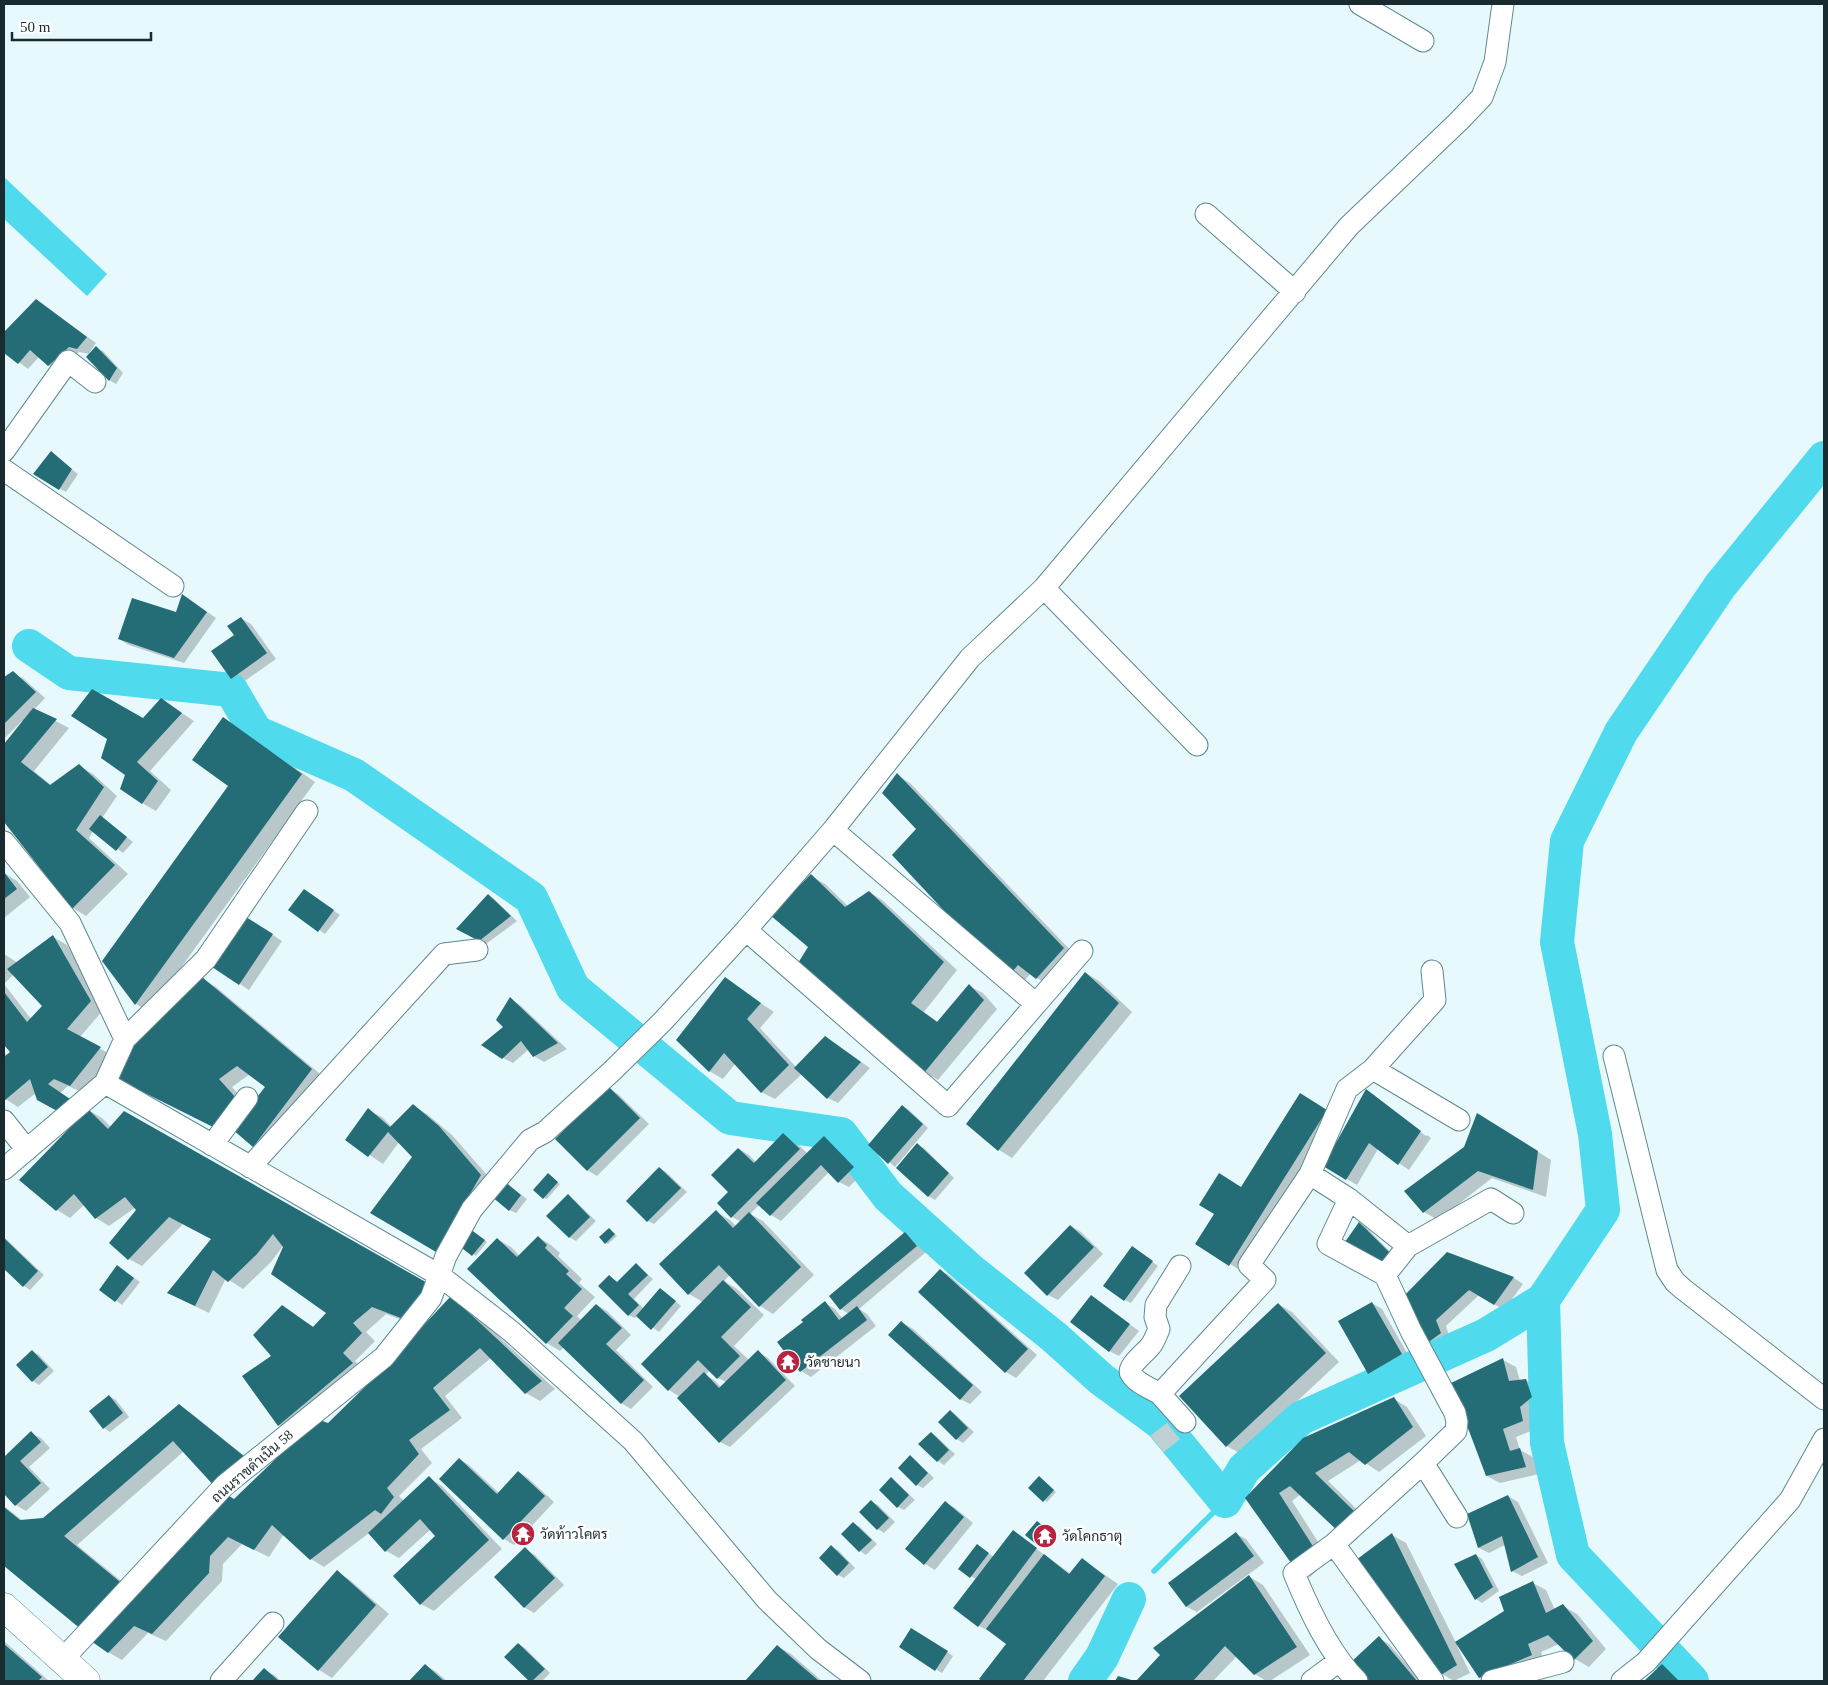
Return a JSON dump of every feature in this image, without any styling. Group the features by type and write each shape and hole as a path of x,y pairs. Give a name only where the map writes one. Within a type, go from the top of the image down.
{"main road":[{"path":"4,1607 71,1673"}],"street":[{"path":"1360,4 1423,41"},
{"name":"ถนนราขดำเนิน 58","path":"71,1673 225,1485 384,1357 431,1298 446,1256 472,1209 530,1140 545,1132 611,1072 662,1021 746,930 833,830 970,658 1044,588 1349,226 1482,97 1495,62 1503,4"},
{"path":"1206,214 1295,292"},
{"path":"4,451 68,361 95,382"},
{"path":"4,470 172,586"},
{"path":"1044,588 1197,745"},
{"path":"4,1169 105,1083 126,1039 206,959 308,811"},
{"path":"833,830 1036,1004"},
{"path":"4,842 70,923 126,1039"},
{"path":"746,930 948,1106 1082,951"},
{"path":"250,1167 444,954 477,950"},
{"path":"1160,1394 1265,1280 1249,1265 1310,1174 1347,1089 1374,1069 1435,1000 1432,971"},
{"path":"1614,1056 1667,1270 1675,1282 1683,1289 1824,1399"},
{"path":"1374,1069 1459,1120"},
{"path":"105,1083 439,1275 512,1332 633,1441 767,1600 818,1649 857,1680"},
{"path":"212,1145 247,1098"},
{"path":"4,1121 26,1150"},
{"path":"1310,1174 1349,1199 1408,1246"},
{"path":"1349,1199 1328,1244 1384,1275 1411,1331 1455,1413 1457,1422 1456,1431 1423,1463 1334,1544 1294,1573 1304,1598 1339,1661 1357,1681"},
{"path":"1384,1275 1408,1246 1491,1199 1513,1213"},
{"path":"1180,1266 1156,1305 1155,1317 1159,1329 1152,1344 1132,1366 1130,1371 1131,1375 1160,1394 1185,1422"},
{"path":"1622,1681 1646,1662 1790,1500 1824,1439"},
{"path":"1423,1463 1457,1518"},
{"path":"1334,1544 1433,1681"},
{"path":"221,1681 273,1623"},
{"path":"1312,1681 1339,1661"},
{"path":"1492,1681 1563,1662"}],"water":[{"path":"4,177 107,274 87,296 4,219"}],"building":[{"path":"36,299 87,337 77,349 69,347 48,366 30,350 18,364 4,353 4,332"},
{"path":"96,346 117,368 109,381 86,357"},
{"path":"51,451 72,469 59,490 33,474"},
{"path":"182,594 207,612 174,658 118,639 132,598 176,612"},
{"path":"241,617 267,653 231,679 211,651 234,635 227,626"},
{"path":"13,671 36,692 4,724 4,677"},
{"path":"92,689 143,718 161,698 182,713 137,762 158,781 142,804 120,789 125,775 101,758 107,739 71,716"},
{"path":"33,708 57,719 21,762 50,785 79,764 104,787 76,830 115,865 72,909 4,822 4,744"},
{"path":"223,717 302,774 135,1005 102,961 228,786 192,760"},
{"path":"897,773 1064,948 1036,979 1018,965 1007,978 892,855 916,829 882,793"},
{"path":"100,815 127,837 116,851 89,829"},
{"path":"4,872 17,889 4,899"},
{"path":"811,874 845,907 869,891 944,962 911,1003 937,1022 969,984 984,1000 924,1073 795,968 808,947 770,915"},
{"path":"304,889 334,910 318,932 288,910"},
{"path":"488,894 511,916 479,941 456,929"},
{"path":"246,917 273,934 239,985 212,967"},
{"path":"53,935 91,1001 67,1029 101,1047 70,1086 54,1079 48,1084 70,1099 59,1112 37,1100 30,1079 4,1101 4,1057 10,1052 4,1045 4,992 27,1022 42,1006 7,969"},
{"path":"1085,972 1119,1003 998,1151 966,1124"},
{"path":"202,977 312,1069 253,1147 232,1129 265,1087 237,1066 219,1079 237,1099 215,1128 115,1078 136,1042"},
{"path":"725,977 761,1003 747,1019 789,1065 761,1093 724,1053 709,1072 676,1040"},
{"path":"510,997 558,1043 533,1057 521,1041 502,1059 481,1045 503,1027 496,1020"},
{"path":"825,1036 861,1062 827,1099 794,1068"},
{"path":"608,1086 640,1118 587,1171 555,1139"},
{"path":"1366,1089 1421,1131 1398,1165 1369,1143 1346,1180 1323,1166"},
{"path":"1300,1093 1327,1110 1229,1266 1195,1244 1214,1214 1199,1205 1219,1173 1241,1187"},
{"path":"413,1104 439,1126 481,1175 436,1252 370,1213 412,1157 388,1132 368,1157 345,1140 368,1108 390,1127"},
{"path":"902,1105 923,1124 888,1164 868,1145"},
{"path":"88,1109 108,1129 124,1111 431,1285 406,1320 372,1307 353,1323 362,1333 343,1353 353,1363 278,1426 242,1376 271,1356 253,1335 282,1305 313,1327 326,1313 271,1274 283,1247 273,1234 257,1254 228,1282 213,1270 195,1306 167,1293 211,1239 169,1217 128,1260 109,1243 136,1210 125,1197 95,1219 74,1194 56,1211 19,1180"},
{"path":"1477,1113 1538,1151 1533,1190 1478,1171 1423,1213 1404,1191 1464,1147"},
{"path":"783,1133 800,1149 731,1218 717,1203 728,1192 711,1175 738,1148 754,1163"},
{"path":"824,1136 854,1167 838,1183 821,1165 770,1216 756,1203"},
{"path":"917,1143 949,1173 928,1197 896,1168"},
{"path":"659,1167 681,1188 647,1222 626,1201"},
{"path":"548,1173 558,1182 543,1199 533,1190"},
{"path":"503,1180 521,1195 509,1211 491,1196"},
{"path":"568,1194 590,1217 569,1238 546,1216"},
{"path":"716,1210 733,1228 749,1212 801,1267 759,1307 719,1265 688,1295 659,1264"},
{"path":"1359,1222 1391,1254 1379,1273 1345,1242"},
{"path":"1070,1225 1094,1247 1047,1296 1024,1273"},
{"path":"609,1228 615,1234 605,1244 599,1237"},
{"path":"470,1229 485,1240 472,1256 458,1245"},
{"path":"905,1232 917,1246 840,1310 829,1296"},
{"path":"538,1236 547,1245 545,1248 569,1271 566,1274 582,1289 564,1308 573,1316 546,1344 467,1269 497,1238 517,1257"},
{"path":"4,1238 38,1271 23,1287 4,1269"},
{"path":"1132,1246 1153,1261 1124,1301 1103,1286"},
{"path":"1447,1252 1514,1277 1494,1305 1469,1290 1436,1320 1441,1333 1426,1344 1398,1302"},
{"path":"636,1263 648,1275 628,1294 639,1305 628,1316 598,1286 609,1275 617,1282"},
{"path":"117,1265 134,1278 115,1302 99,1290"},
{"path":"940,1269 1028,1349 1005,1373 918,1292"},
{"path":"723,1280 751,1307 721,1337 740,1356 717,1379 698,1360 668,1391 641,1364"},
{"path":"660,1288 676,1301 651,1330 636,1316"},
{"path":"1091,1295 1130,1324 1109,1352 1070,1322"},
{"path":"451,1296 542,1381 525,1394 480,1348 433,1388 450,1410 409,1440 419,1454 387,1488 394,1497 381,1514 375,1510 310,1560 272,1525 254,1550 228,1537 210,1556 209,1573 152,1634 134,1626 108,1653 91,1641 226,1494 234,1499 317,1419 328,1423 374,1378"},
{"path":"825,1301 839,1320 857,1306 867,1320 800,1372 777,1342 803,1322 801,1320"},
{"path":"1372,1302 1402,1354 1368,1374 1338,1321"},
{"path":"1278,1303 1326,1353 1226,1447 1179,1396"},
{"path":"596,1304 622,1328 606,1344 644,1380 621,1404 558,1343"},
{"path":"901,1321 973,1385 960,1400 888,1335"},
{"path":"32,1350 48,1367 32,1382 16,1365"},
{"path":"758,1350 786,1380 719,1443 677,1398 704,1372 719,1388"},
{"path":"1503,1358 1509,1381 1526,1379 1532,1397 1520,1407 1523,1421 1503,1429 1510,1451 1520,1448 1526,1467 1486,1476 1451,1383"},
{"path":"109,1395 123,1413 103,1429 89,1411"},
{"path":"1394,1397 1413,1427 1365,1465 1349,1452 1315,1473 1357,1514 1341,1534 1290,1486 1279,1493 1316,1551 1296,1570 1245,1498 1303,1438"},
{"path":"179,1404 245,1457 216,1488 173,1441 64,1536 125,1586 82,1630 4,1566 4,1507 20,1520 43,1518"},
{"path":"950,1410 968,1428 956,1440 938,1422"},
{"path":"31,1431 41,1442 20,1461 41,1483 15,1506 4,1494 4,1457"},
{"path":"931,1432 949,1450 937,1462 918,1444"},
{"path":"910,1455 928,1473 916,1486 898,1468"},
{"path":"459,1458 497,1494 518,1471 545,1496 503,1540 439,1479"},
{"path":"429,1476 489,1540 420,1605 393,1576 435,1536 420,1519 385,1552 368,1533"},
{"path":"1039,1476 1054,1490 1043,1502 1028,1488"},
{"path":"891,1477 909,1495 897,1508 879,1490"},
{"path":"1508,1495 1538,1557 1511,1572 1502,1536 1478,1548 1467,1514"},
{"path":"871,1500 889,1518 877,1530 859,1512"},
{"path":"945,1501 964,1517 924,1565 905,1549"},
{"path":"1037,1521 1048,1530 1037,1545 1025,1535"},
{"path":"853,1522 872,1540 859,1552 841,1534"},
{"path":"1013,1530 1037,1548 978,1627 953,1608"},
{"path":"1236,1532 1254,1556 1186,1607 1168,1583"},
{"path":"1392,1533 1457,1665 1441,1675 1356,1560"},
{"path":"977,1544 989,1553 970,1578 958,1569"},
{"path":"831,1545 849,1563 837,1576 819,1558"},
{"path":"525,1547 555,1578 524,1608 494,1577"},
{"path":"1044,1554 1069,1574 1082,1558 1105,1576 1023,1681 982,1681 979,1679 1006,1644 986,1629"},
{"path":"1476,1554 1493,1587 1475,1600 1454,1564"},
{"path":"337,1570 376,1605 318,1671 278,1637"},
{"path":"1249,1575 1297,1647 1254,1675 1225,1646 1193,1681 1136,1681 1160,1655 1153,1648"},
{"path":"1533,1581 1546,1613 1563,1604 1593,1641 1574,1660 1548,1635 1528,1644 1532,1655 1479,1678 1455,1642 1504,1611 1499,1597"},
{"path":"911,1628 948,1651 935,1671 899,1647"},
{"path":"1379,1636 1417,1681 1369,1681 1350,1663"},
{"path":"518,1643 545,1669 532,1681 529,1681 504,1657"},
{"path":"4,1644 42,1677 38,1681 4,1681"},
{"path":"777,1645 819,1681 745,1681"},
{"path":"425,1664 444,1681 409,1681"},
{"path":"1662,1664 1679,1681 1644,1681"},
{"path":"264,1668 279,1681 252,1681"},
{"path":"1118,1676 1135,1681 1115,1681"}],"waterway":[{"path":"29,646 69,673 231,690 256,732 354,775 531,898 573,988 730,1118 841,1134 888,1196 969,1269 1053,1336 1101,1379 1161,1423 1225,1501 1244,1469 1301,1418 1486,1335 1543,1300 1603,1210 1595,1134 1557,942 1567,841 1621,732 1720,586 1824,458"},
{"path":"1543,1300 1547,1443 1573,1555 1692,1681"},
{"path":"1154,1571 1225,1501"},
{"path":"1085,1681 1102,1657 1129,1599"}],"tunnel":[{"path":"1157,1444 1185,1422"}],"place":[{"name":"วัดชายนา","path":"788,1362"},
{"name":"วัดท้าวโคตร","path":"523,1534"},
{"name":"วัดโคกธาตุ","path":"1045,1536"}]}
